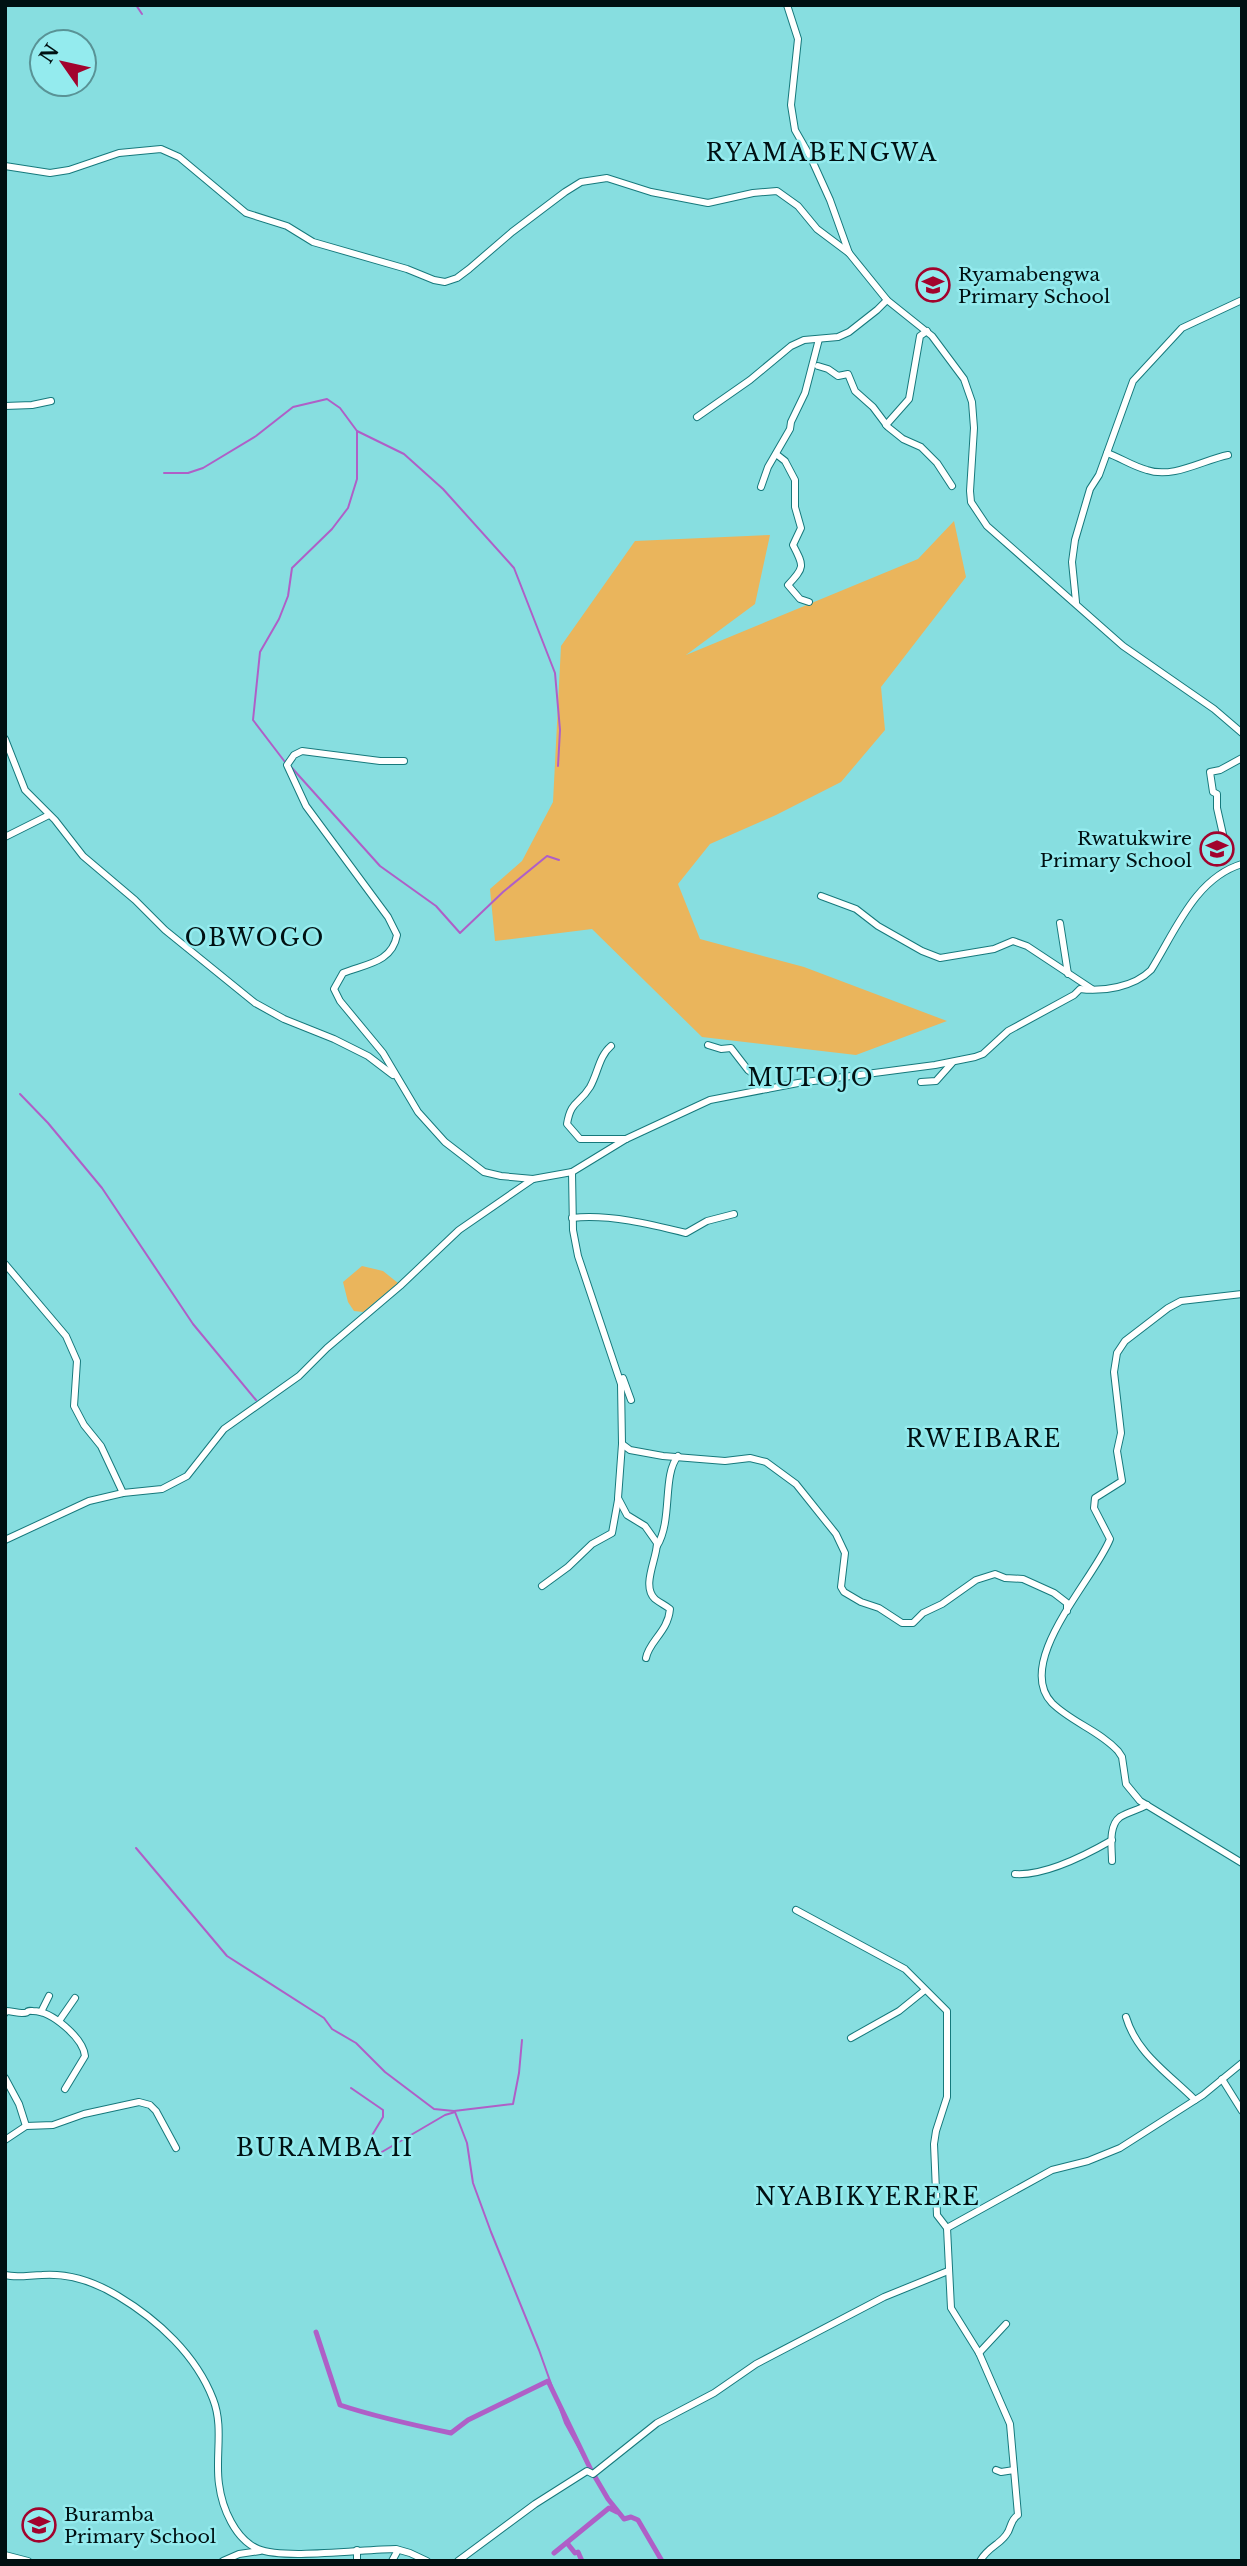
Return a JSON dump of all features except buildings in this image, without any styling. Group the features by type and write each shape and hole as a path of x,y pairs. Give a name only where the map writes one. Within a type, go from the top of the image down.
{"street":[{"path":"787,5 798,39 791,92 793,123 830,200 849,253"},
{"path":"5,166 50,173 69,170 119,153 161,149 179,157 246,213 287,226 313,242 407,268 445,282 469,270 512,232 581,183 607,178 650,191 708,203 753,193 777,191 798,205 817,229 849,253 887,299 926,331 948,355 964,379 972,402 974,428 970,491 974,508 987,526 1140,660 1214,709 1242,733"},
{"path":"697,417 750,380 791,346 804,340 838,337 849,332 887,299"},
{"path":"1076,604 1072,551 1087,496 1099,475 1130,387 1139,373 1181,328 1242,300"},
{"path":"886,425 909,400 920,336 926,331"},
{"path":"761,486 787,437 805,393 819,339"},
{"path":"818,366 838,376 848,374 855,391 873,407 886,425 897,435 921,446 937,463 952,486"},
{"path":"5,406 51,401"},
{"path":"1107,453 1121,457 1126,463 1156,472 1178,469 1228,454"},
{"path":"776,454 785,461 795,480 795,507 801,528 793,545 801,558 801,566 788,585 800,599 809,602"},
{"path":"5,739 25,790 94,867 135,900 165,930 255,1003 284,1019 368,1056 398,1078"},
{"path":"404,761 380,761 302,751 290,760 287,768 306,806 348,860 395,929 396,941 389,953 375,963 343,973 334,989 340,1002 383,1053 432,1130 469,1162 484,1171 501,1176 533,1179 572,1172 626,1139 710,1100 983,1054 1008,1031 1074,995 1080,989 1094,991 1130,984 1144,977 1151,970 1196,895 1216,876 1242,864"},
{"path":"1224,839 1217,808 1217,794 1213,792 1210,772 1242,758"},
{"path":"5,837 49,816"},
{"path":"821,896 856,909 878,926 940,958 994,949 1013,941 1027,946 1094,991"},
{"path":"1060,923 1068,974"},
{"path":"708,1045 721,1049 731,1048 748,1070 763,1081 767,1089"},
{"path":"611,1046 602,1055 591,1086 572,1105 567,1124 580,1139 626,1139"},
{"path":"921,1082 936,1081 953,1061"},
{"path":"542,1586 568,1567 592,1544 612,1534 622,1444 620,1380 578,1256 572,1218 572,1172"},
{"path":"5,1540 89,1501 123,1493 162,1489 187,1476 224,1429 299,1376 459,1230 533,1179"},
{"path":"572,1218 590,1216 643,1223 686,1233 707,1221 734,1213"},
{"path":"5,1264 66,1336 77,1361 74,1406 84,1425 101,1446 123,1493"},
{"path":"1242,1294 1181,1301 1168,1308 1119,1348 1114,1372 1121,1433 1117,1451 1122,1481 1095,1498 1094,1508 1110,1539 1060,1622 1044,1660 1042,1685 1057,1707 1118,1751 1122,1757 1126,1784 1147,1805 1242,1863"},
{"path":"620,1380 623,1378 627,1385 631,1400"},
{"path":"622,1444 630,1450 678,1457 725,1461 758,1459 779,1471 810,1498 836,1534 845,1553 841,1587 844,1592 879,1608 902,1623 913,1623 923,1613 942,1604 976,1580 995,1574 1005,1578 1023,1579 1054,1592 1067,1603 1068,1611"},
{"path":"646,1658 650,1647 661,1636 670,1609 657,1601 651,1592 651,1570 657,1546 663,1536 670,1477 678,1457"},
{"path":"618,1498 628,1515 645,1526 657,1546"},
{"path":"1112,1861 1115,1822 1122,1815 1147,1805"},
{"path":"1015,1874 1030,1875 1089,1853 1112,1840"},
{"path":"796,1910 905,1969 945,2007 948,2014 947,2097 934,2144 937,2215 947,2228 951,2308 979,2353 1010,2424 1018,2515 1010,2522 1005,2536 986,2550 980,2561"},
{"path":"850,2038 899,2011 925,1990"},
{"path":"41,2012 49,1996"},
{"path":"59,2021 75,1998"},
{"path":"5,2012 41,2012 59,2021 81,2044 85,2053 65,2089"},
{"path":"1126,2017 1130,2035 1160,2068 1195,2100"},
{"path":"947,2228 1052,2170 1088,2161 1120,2148 1195,2100 1242,2063"},
{"path":"5,2078 19,2104 26,2126"},
{"path":"1222,2079 1242,2111"},
{"path":"5,2140 26,2126 53,2125 84,2114 139,2102 150,2105 156,2111 176,2148"},
{"path":"458,2561 575,2478 587,2471 593,2474 657,2423 714,2392 756,2364 884,2297 948,2271"},
{"path":"5,2275 69,2276 96,2284 142,2312 174,2340 194,2363 215,2402 219,2420 219,2484 228,2515 239,2536 262,2550"},
{"path":"979,2353 1006,2324"},
{"path":"996,2470 1014,2470"},
{"path":"223,2561 239,2554 262,2550 285,2553 398,2550 426,2561"},
{"path":"357,2550 357,2561"},
{"path":"392,2561 398,2550"},
{"path":"5,2555 28,2561"}],"shaded area":[{"path":"954,521 966,577 881,687 885,730 841,782 710,844 678,884 700,939 804,967 947,1021 856,1055 702,1037 592,929 495,941 490,889 522,861 553,802 561,646 635,541 770,535 755,604 686,655 918,559"},
{"path":"362,1266 383,1271 398,1283 363,1312 354,1311 348,1302 343,1282"}],"waterway":[{"path":"136,5 142,14"},
{"path":"164,473 188,473 203,468 256,436 293,407 327,399 340,408 357,431 404,454 443,489 514,568 555,673 560,730 558,766"},
{"path":"285,762 253,720 260,652 279,619 288,596 292,568 332,529 348,508 357,479 357,431"},
{"path":"292,768 380,866 436,906 460,933 503,892 547,856 559,860"},
{"path":"20,1094 102,1188 193,1324 256,1400"},
{"path":"136,1848 227,1956 324,2018 332,2029 356,2043 385,2072 434,2109 454,2111 513,2104 522,2040"},
{"path":"351,2088 383,2110 383,2117 371,2137 375,2156 445,2115 455,2112 467,2143 473,2183 491,2232 539,2350 565,2423 586,2461"},
{"path":"316,2332 340,2405 451,2433 468,2420 548,2381 608,2499 624,2519 631,2517 638,2520 662,2561"},
{"path":"554,2553 609,2508 617,2512"},
{"path":"567,2543 575,2553 578,2552 582,2561"}],"place":[{"name":"Ryamabengwa Primary School","path":"933,285"},
{"name":"Rwatukwire Primary School","path":"1217,849"},
{"name":"Buramba Primary School","path":"39,2525"}],"district":[{"name":"RYAMABENGWA","path":"822,153"},
{"name":"OBWOGO","path":"255,938"},
{"name":"MUTOJO","path":"811,1078"},
{"name":"RWEIBARE","path":"984,1439"},
{"name":"BURAMBA II","path":"325,2148"},
{"name":"NYABIKYERERE","path":"868,2197"}]}
